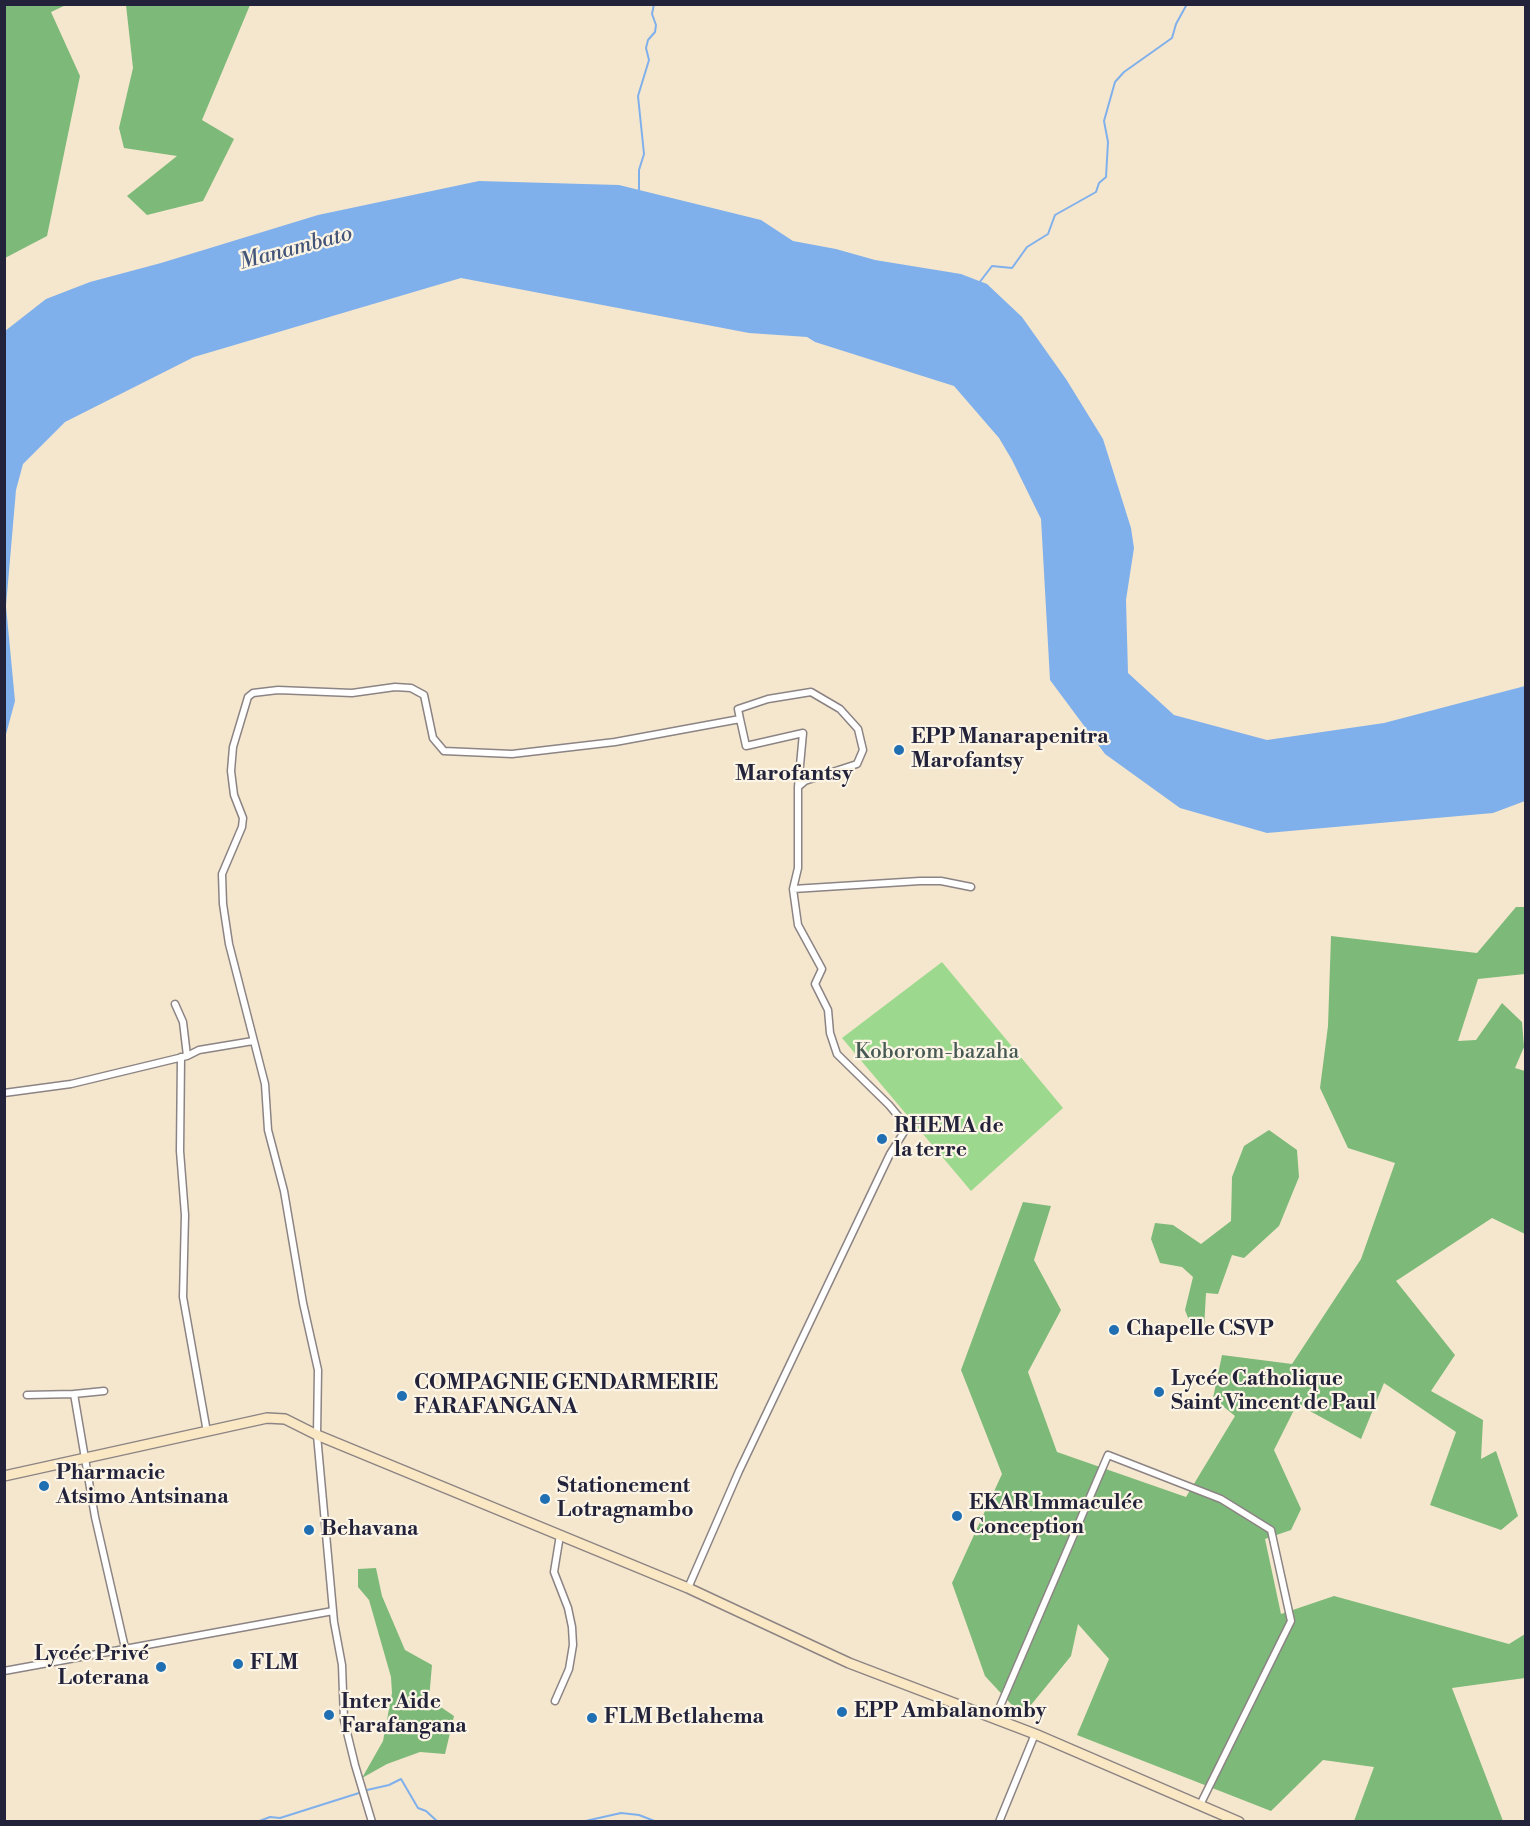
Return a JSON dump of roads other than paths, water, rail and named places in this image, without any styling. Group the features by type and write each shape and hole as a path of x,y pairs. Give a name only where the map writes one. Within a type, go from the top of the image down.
{"main road":[{"path":"4,1476 267,1418 285,1419 688,1588 849,1663 1035,1734 1239,1821"}],"street":[{"path":"372,1821 344,1720 342,1665 333,1611 317,1434 318,1370 303,1303 284,1191 268,1130 265,1084 252,1041 229,944 223,904 222,874 242,827 243,818 234,795 231,771 233,747 248,697 253,693 278,690 352,693 395,687 411,688 424,695 433,738 444,751 512,754 615,742 740,719"},
{"path":"688,1588 739,1471 890,1154 904,1132 904,1123 889,1105 837,1054 830,1033 828,1010 814,984 822,969 798,925 793,889 798,868 798,787 803,734 746,746 738,709 768,699 811,692 840,709 858,729 863,750 857,764 806,781 798,787"},
{"path":"793,889 920,881 941,881 971,887"},
{"path":"175,1004 183,1022 184,1057 180,1151 185,1215 183,1297 207,1432"},
{"path":"4,1094 71,1084 184,1057 199,1050 252,1041"},
{"path":"27,1395 104,1391"},
{"path":"74,1394 95,1517 125,1648"},
{"path":"995,1718 1108,1455 1221,1499 1271,1530 1291,1621 1200,1805"},
{"path":"555,1701 569,1669 573,1645 568,1608 554,1572 560,1535"},
{"path":"4,1671 333,1611"},
{"path":"999,1821 1035,1734"}],"water":[{"name":"Manambato","path":"479,181 619,185 761,220 793,241 836,249 875,260 961,274 987,284 1022,317 1066,379 1103,439 1131,528 1134,548 1126,600 1128,673 1174,715 1267,740 1384,723 1525,686 1525,801 1493,813 1267,833 1180,808 1105,754 1050,680 1041,519 999,438 954,386 815,342 807,337 749,333 461,278 194,357 65,422 23,464 16,490 6,606 15,701 5,738 5,331 46,299 90,282 318,215"}],"waterway":[{"path":"639,190 639,170 644,154 638,96 649,60 646,48 648,40 655,32 656,25 652,14 654,4"},
{"path":"979,283 992,266 1012,268 1027,247 1048,234 1055,215 1096,192 1099,183 1106,177 1108,142 1104,121 1115,82 1124,72 1172,38 1176,24 1187,4"},
{"path":"367,1790 389,1785 401,1779 418,1808 426,1811 438,1822"},
{"path":"257,1822 270,1817 280,1818 359,1793"},
{"path":"581,1822 621,1813 639,1815 657,1822"}],"place":[{"name":"EPP Manarapenitra Marofantsy","path":"899,750"},
{"name":"RHEMA de la terre","path":"882,1139"},
{"name":"Chapelle CSVP","path":"1114,1330"},
{"name":"Lycée Catholique Saint Vincent de Paul","path":"1159,1392"},
{"name":"COMPAGNIE GENDARMERIE FARAFANGANA","path":"402,1396"},
{"name":"Pharmacie Atsimo Antsinana","path":"44,1486"},
{"name":"Stationement Lotragnambo","path":"545,1499"},
{"name":"EKAR Immaculée Conception","path":"957,1516"},
{"name":"Behavana","path":"309,1530"},
{"name":"FLM","path":"238,1664"},
{"name":"Lycée Privé Loterana","path":"161,1667"},
{"name":"EPP Ambalanomby","path":"842,1712"},
{"name":"Inter Aide Farafangana","path":"329,1715"},
{"name":"FLM Betlahema","path":"592,1718"}],"district":[{"name":"Marofantsy","path":"794,775"}],"park label":[{"name":"Koborom-bazaha","path":"937,1053"}]}
